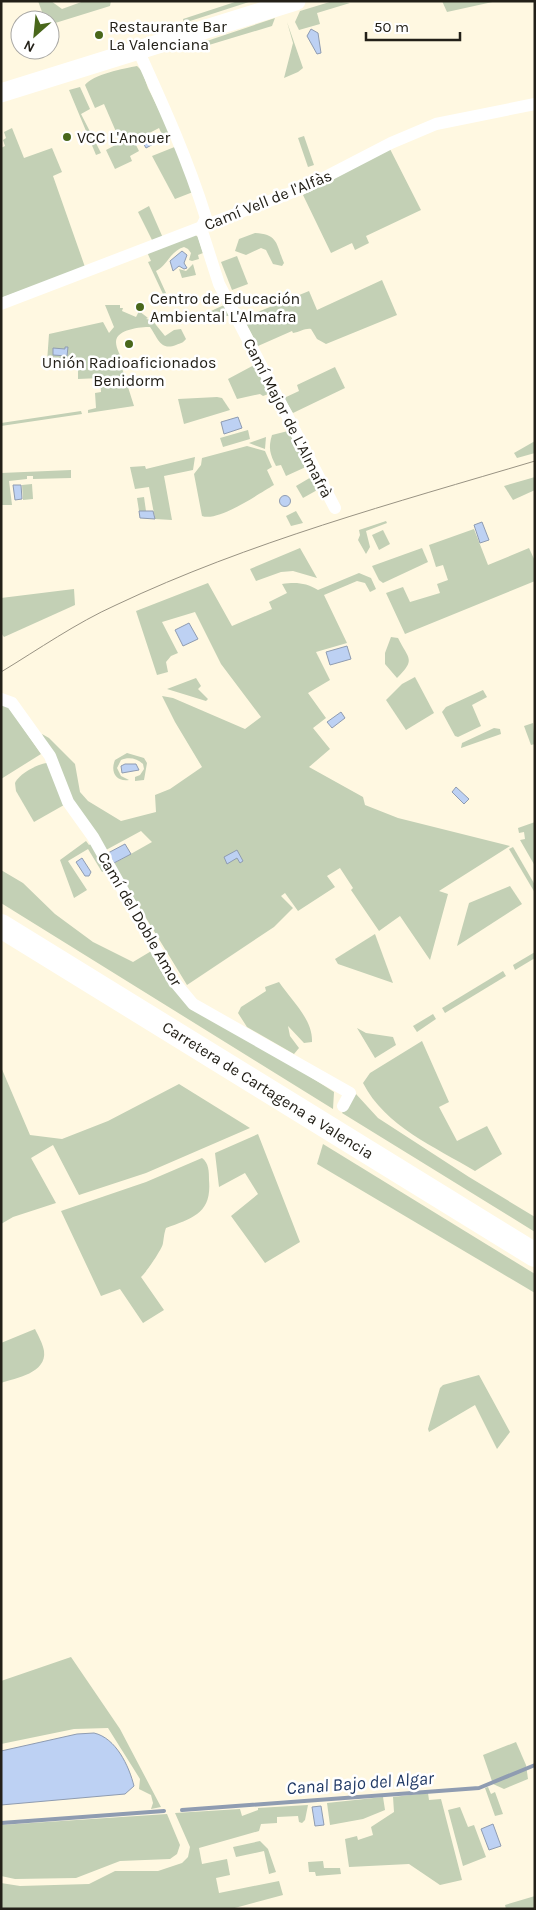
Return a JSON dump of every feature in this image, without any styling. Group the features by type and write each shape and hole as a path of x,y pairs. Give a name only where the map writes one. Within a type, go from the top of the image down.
{"highway":[{"name":"Carretera de Cartagena a Valencia","path":"1,926 535,1255"}],"main road":[{"path":"1,93 139,52 296,1"}],"street":[{"name":"Camí Major de L'Almafrà","path":"139,52 180,141 195,182 206,218 201,228 219,284 335,508"},
{"name":"Camí Vell de l'Alfàs","path":"1,304 306,187 393,142 436,124 535,104"},
{"name":"Camí del Doble Amor","path":"1,699 12,703 50,756 68,802 93,837 173,980 185,996 193,1004 350,1093 343,1106"}],"green space":[{"path":"38,1 51,1 62,9 84,1 111,1 110,6 60,22 60,10 41,10"},
{"path":"238,1 252,1 184,23 183,19"},
{"path":"333,1 350,3 317,13 320,24 299,30 295,22 300,11"},
{"path":"442,1 497,1 447,12"},
{"path":"275,18 272,26 189,51 183,49"},
{"path":"287,22 303,68 284,78 293,43"},
{"path":"137,66 142,71 148,88 173,138 165,141 159,128 134,141 139,151 130,156 132,161 115,169 106,150 125,140 121,133 117,134 104,104 95,108 85,85 101,75"},
{"path":"80,87 90,109 81,114 101,153 96,155 69,90"},
{"path":"12,128 24,158 52,148 62,172 53,176 85,267 1,298 1,148 5,146 3,140 6,138 4,132"},
{"path":"304,136 314,165 308,167 298,138"},
{"path":"177,146 193,192 175,199 152,156"},
{"path":"390,149 421,210 366,236 369,243 355,250 352,243 331,253 303,195"},
{"path":"149,206 163,238 153,242 138,212"},
{"path":"255,233 273,238 284,263 282,266 273,264 266,250 261,248 246,255 235,251 239,239"},
{"path":"194,234 198,237 203,253 198,255 199,259 189,260 191,253 184,247 175,252 156,271 166,293 163,294 148,262 151,261 147,252"},
{"path":"237,256 248,284 232,290 221,262"},
{"path":"193,264 196,275 182,278 179,269 186,271"},
{"path":"382,280 397,315 326,344 317,339 311,329 309,329 293,333 292,331 258,346 243,318 309,291 317,310"},
{"path":"105,305 120,305 120,308 123,308 122,311 136,317 139,311 148,318 146,319 152,320 165,336 174,330 181,329 186,339 176,345 163,345 150,327 130,330 120,334 116,345 123,362 121,365 134,406 88,413 88,410 96,408 95,393 101,392 100,378 78,379 78,364 47,362 49,334 103,322 109,333 114,327"},
{"path":"224,305 229,316 212,316 211,311"},
{"path":"256,364 271,393 263,396 260,394 237,399 228,379"},
{"path":"335,367 345,388 293,413 284,398 299,391 297,385"},
{"path":"222,398 230,410 184,424 178,399"},
{"path":"81,411 82,414 1,426 1,423"},
{"path":"248,430 250,439 223,447 220,438"},
{"path":"288,431 308,466 286,476 281,465 276,466 271,454 270,444 272,435"},
{"path":"266,437 265,449 249,443"},
{"path":"535,441 535,453 517,458 514,453"},
{"path":"247,446 265,451 272,467 267,470 274,485 228,511 209,517 202,516 194,474 201,465 202,458"},
{"path":"195,457 193,470 164,476 172,520 155,519 149,487 135,489 130,467 145,466 146,469"},
{"path":"71,470 71,478 33,479 33,476 27,476 27,479 9,481 12,505 1,505 1,473"},
{"path":"313,476 319,489 303,498 296,486"},
{"path":"535,477 535,490 513,500 504,486"},
{"path":"32,484 33,499 23,500 22,485"},
{"path":"144,497 146,511 139,511 137,498"},
{"path":"296,511 303,523 291,526 286,516"},
{"path":"386,521 387,523 366,531 370,547 366,554 358,540 359,530"},
{"path":"474,529 488,565 529,548 535,561 535,581 405,634 386,593 403,587 410,602 440,593 437,584 448,580 443,565 436,567 429,545"},
{"path":"383,530 390,544 379,550 372,535"},
{"path":"300,548 317,578 293,571 281,572 256,581 250,569"},
{"path":"422,548 428,562 383,583 379,580 372,566"},
{"path":"359,573 371,578 376,589 370,592 365,583 357,581 324,595 347,643 316,652 330,680 308,693 326,718 313,728 330,749 309,767 363,797 365,805 398,818 510,846 439,891 448,894 430,960 400,916 379,931 351,890 353,888 340,868 327,876 335,887 298,911 285,893 281,896 293,908 274,927 187,985 113,864 152,842 141,831 106,850 72,802 42,734 49,738 75,764 80,792 88,801 121,821 156,812 155,795 170,789 202,767 162,696 173,698 245,729 261,717 221,664 195,612 162,622 178,653 171,656 166,662 168,672 157,675 136,611 208,583 232,626 272,609 269,602 287,593 282,584 301,584 318,590"},
{"path":"74,589 75,605 4,637 1,633 1,598"},
{"path":"391,637 398,638 409,659 407,667 397,678 385,664 385,653"},
{"path":"415,677 434,713 406,730 386,700 402,684"},
{"path":"196,678 201,686 198,689 208,699 206,701 167,689"},
{"path":"483,690 487,697 472,705 481,726 458,737 455,736 442,712 446,707"},
{"path":"1,705 8,706 41,754 1,779"},
{"path":"533,723 535,744 531,745 524,726"},
{"path":"494,728 500,729 501,734 461,748 462,743"},
{"path":"127,753 144,758 147,763 144,780 135,781 135,777 140,775 144,769 143,764 138,760 121,760 117,768 121,776 129,780 118,778 115,775 113,768 115,760"},
{"path":"47,763 64,805 34,822 16,791 15,783 20,776 29,770"},
{"path":"535,822 535,866 520,840 525,839 524,832 519,833 518,828"},
{"path":"86,841 89,845 93,843 107,869 102,872 88,849 68,861 87,890 74,898 60,860"},
{"path":"513,847 535,885 535,893 509,849"},
{"path":"1,870 23,883 55,914 93,942 133,962 153,950 175,990 334,1092 333,1109 1,903"},
{"path":"510,886 522,904 457,946 469,903"},
{"path":"375,934 393,983 338,964 335,959"},
{"path":"535,952 535,958 515,970 513,965"},
{"path":"503,971 506,976 445,1013 442,1008"},
{"path":"279,982 305,1018 311,1034 312,1042 304,1043 288,1026 290,1036 299,1048 294,1054 247,1027 238,1013 241,1007 266,991 265,987"},
{"path":"433,1014 436,1019 417,1032 413,1026"},
{"path":"357,1028 366,1033 393,1037 396,1045 375,1058"},
{"path":"422,1041 449,1102 439,1107 457,1141 487,1126 502,1154 475,1171 412,1134 384,1112 372,1098 363,1083 370,1073"},
{"path":"1,1067 30,1135 62,1139 108,1121 179,1084 250,1128 146,1173 79,1195 53,1145 31,1158 56,1203 13,1217 1,1224"},
{"path":"356,1094 378,1118 535,1217 535,1232 342,1113"},
{"path":"258,1134 300,1242 265,1263 231,1216 258,1194 245,1173 219,1187 215,1153"},
{"path":"323,1144 535,1274 535,1293 317,1164"},
{"path":"202,1158 206,1162 209,1171 207,1200 199,1213 166,1228 160,1250 141,1277 164,1310 143,1323 120,1289 101,1296 61,1211 146,1182"},
{"path":"35,1329 44,1351 41,1365 29,1373 1,1383 1,1343"},
{"path":"479,1375 510,1432 497,1449 475,1405 429,1432 428,1429 440,1388 443,1385"},
{"path":"71,1657 120,1729 161,1807 151,1809 153,1803 151,1795 139,1789 140,1779 108,1728 74,1729 1,1744 1,1681"},
{"path":"516,1742 526,1765 528,1779 504,1789 493,1784 483,1755"},
{"path":"488,1787 491,1794 495,1792 503,1814 495,1816 485,1788"},
{"path":"428,1793 429,1800 441,1799 462,1880 440,1885 409,1864 349,1867 345,1839 357,1836 358,1840 373,1835 371,1827 394,1812 393,1797"},
{"path":"383,1797 385,1810 363,1819 330,1825 327,1803"},
{"path":"308,1805 305,1820 302,1823 299,1822 298,1816 277,1817 277,1823 261,1824 259,1831 199,1848 202,1864 227,1859 230,1875 216,1878 219,1893 279,1881 283,1895 231,1909 1,1909 1,1883 20,1886 89,1884 115,1871 158,1871 182,1863 188,1857 190,1847 175,1813 240,1809 242,1816 258,1810 258,1808"},
{"path":"460,1807 468,1827 474,1825 486,1857 463,1866 448,1810"},
{"path":"167,1814 180,1845 177,1854 170,1859 120,1861 76,1878 15,1879 1,1876 1,1825"},
{"path":"260,1841 268,1849 276,1872 269,1874 264,1851 236,1857 233,1847"},
{"path":"323,1861 324,1868 340,1868 341,1874 316,1876 315,1872 309,1872 308,1862"},
{"path":"535,1896 535,1909 506,1909 505,1905"}],"water":[{"path":"311,29 318,33 321,53 317,54 307,36"},
{"path":"155,134 159,141 146,148 142,141"},
{"path":"182,251 187,255 184,263 187,268 184,269 179,266 173,271 170,261"},
{"path":"65,347 68,347 67,356 53,355 53,348 65,349"},
{"path":"238,417 242,428 224,434 221,422"},
{"path":"13,485 21,485 22,499 15,500"},
{"path":"285,495 291,501 285,507 279,501"},
{"path":"139,511 153,511 155,519 140,518"},
{"path":"482,522 489,540 480,543 474,525"},
{"path":"189,623 198,639 183,646 175,630"},
{"path":"347,646 351,659 330,665 326,652"},
{"path":"341,712 345,718 332,728 327,722"},
{"path":"136,764 139,770 122,773 121,766"},
{"path":"456,787 469,799 464,804 452,792"},
{"path":"125,844 131,854 114,863 108,853"},
{"path":"237,850 243,861 240,863 237,858 227,864 224,857"},
{"path":"82,858 91,872 89,876 85,876 76,862"},
{"path":"94,1733 109,1741 125,1762 134,1786 125,1794 1,1805 1,1751 77,1734"},
{"path":"321,1806 324,1825 315,1826 312,1807"},
{"path":"493,1824 501,1846 489,1850 481,1829"}],"waterway":[{"name":"Canal Bajo del Algar","path":"182,1810 479,1788 535,1765"},
{"name":"Canal Bajo del Algar","path":"1,1823 164,1811"}],"tram line":[{"path":"1,672 101,612 166,582 322,525 535,461"}],"place":[{"name":"Restaurante Bar La Valenciana","path":"99,35"},
{"name":"VCC L'Anouer","path":"67,137"},
{"name":"Centro de Educación Ambiental L'Almafra","path":"140,307"},
{"name":"Unión Radioaficionados Benidorm","path":"129,344"}]}
